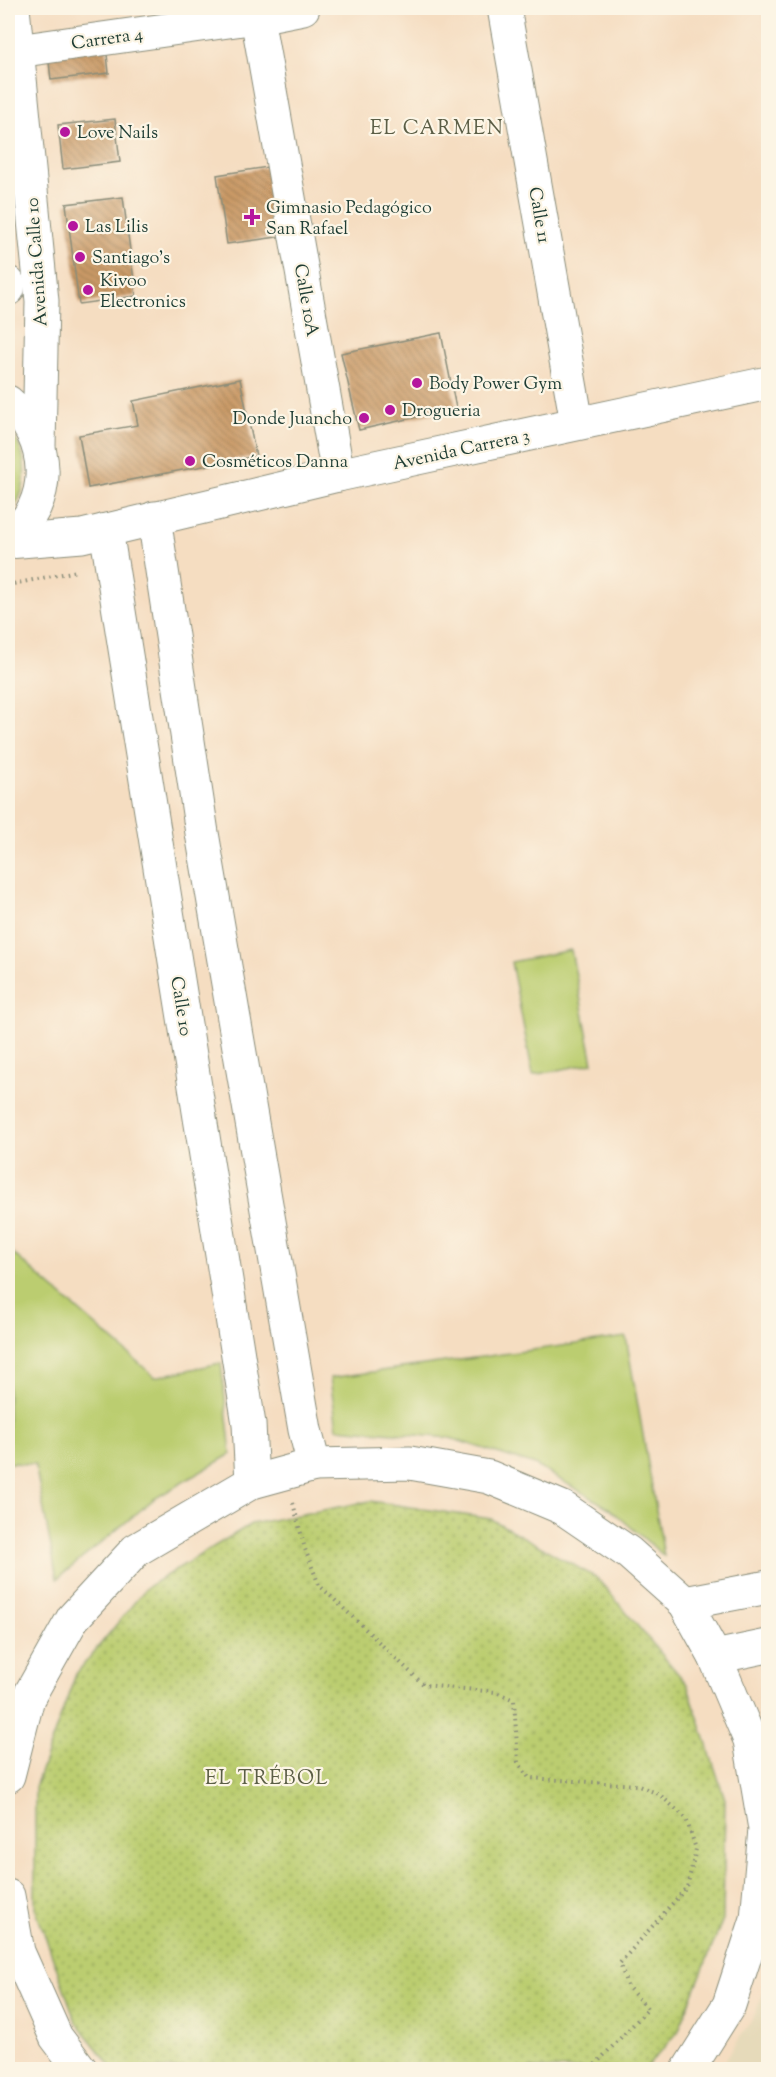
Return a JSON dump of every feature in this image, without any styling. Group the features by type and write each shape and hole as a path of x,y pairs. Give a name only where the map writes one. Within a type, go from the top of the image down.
{"street":[{"name":"Avenida Calle 10","path":"12,8 42,301 39,446"},
{"name":"Carrera 4","path":"17,51 257,17 303,8"},
{"name":"Calle 11","path":"504,8 577,423"},
{"name":"Calle 10A","path":"257,17 339,476"},
{"name":"Avenida Calle 10","path":"8,283 8,289"},
{"name":"Avenida Carrera 3","path":"8,540 94,533 339,476 768,382"},
{"path":"8,402 27,421 39,446 43,470 39,495 24,523 8,540"},
{"path":"39,495 44,506 60,525 94,533"},
{"path":"154,518 202,833 303,1419 299,1469"},
{"name":"Calle 10","path":"94,533 249,1424 252,1482"},
{"path":"8,1776 28,1698 73,1618 136,1550 252,1482 299,1469 410,1463 489,1477 563,1508 629,1552 685,1603 716,1657 750,1740 765,1829 758,1919 729,2005 688,2070"},
{"path":"685,1603 768,1587"},
{"path":"716,1657 768,1646"},
{"path":"8,1896 18,1952 56,2037 81,2070"}],"path":[{"path":"299,1469 305,1549 319,1585 424,1685 496,1692 514,1700 518,1762 529,1778 636,1785 659,1794 686,1818 696,1849 687,1887 620,1963 627,1986 648,2008 590,2070"}],"shaded area":[{"path":"768,1981 768,2069 720,2069 755,2014"}],"green space":[{"path":"8,430 20,449 24,472 20,495 8,515"},
{"path":"571,950 593,1063 533,1075 511,962"},
{"path":"8,1249 155,1377 221,1363 231,1454 154,1499 57,1579 35,1464 8,1463"},
{"path":"626,1337 664,1556 609,1508 535,1465 450,1438 337,1428 330,1378"},
{"path":"370,1501 491,1519 597,1578 687,1684 725,1799 723,1919 678,2032 645,2069 113,2069 76,2022 35,1908 35,1787 76,1674 147,1587 251,1524"}],"building":[{"path":"106,45 109,73 51,80 48,52"},
{"path":"115,119 120,162 63,169 58,125"},
{"name":"Gimnasio Pedagógico San Rafael","path":"274,166 284,236 227,244 217,175"},
{"path":"123,197 136,296 79,304 66,204"},
{"path":"441,333 456,408 359,430 341,353"},
{"path":"240,379 256,456 88,488 79,435 138,425 133,401"}],"place":[{"name":"Love Nails","path":"65,132"},
{"name":"Gimnasio Pedagógico San Rafael","path":"252,217"},
{"name":"Las Lilis","path":"73,226"},
{"name":"Santiago's","path":"80,257"},
{"name":"Kivoo Electronics","path":"88,290"},
{"name":"Body Power Gym","path":"417,383"},
{"name":"Drogueria","path":"390,410"},
{"name":"Donde Juancho","path":"364,418"},
{"name":"Cosméticos Danna","path":"190,461"}],"district":[{"name":"EL CARMEN","path":"437,127"},
{"name":"EL TRÉBOL","path":"267,1777"}]}
